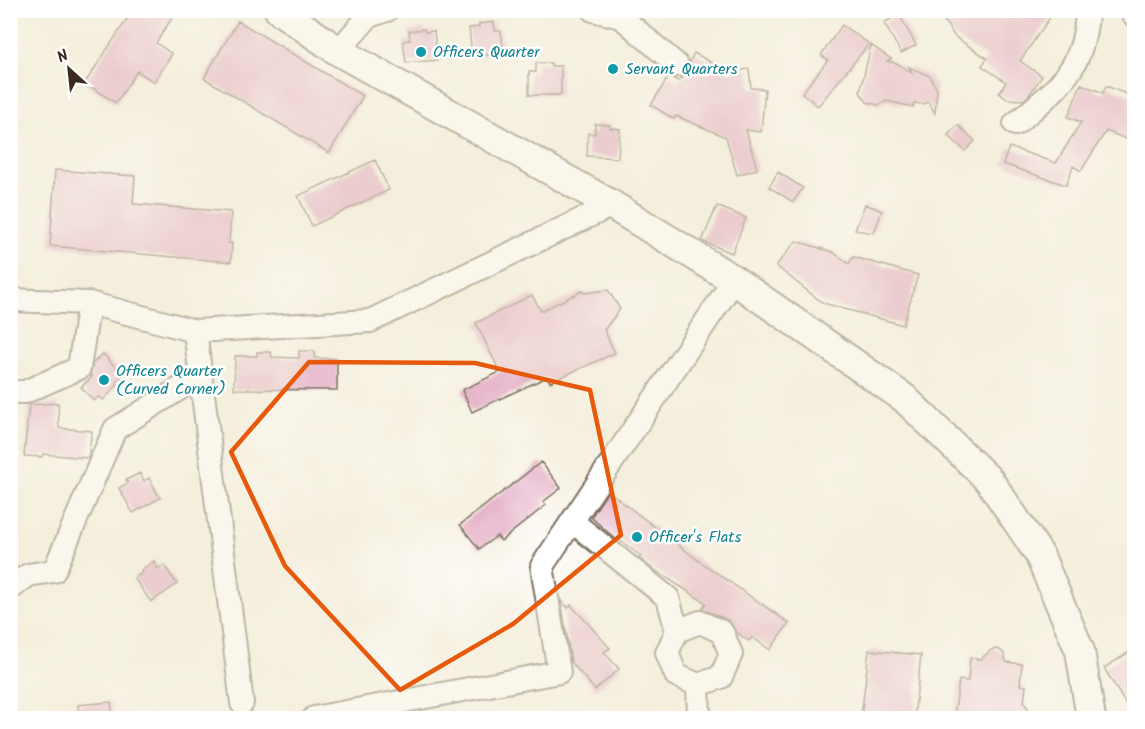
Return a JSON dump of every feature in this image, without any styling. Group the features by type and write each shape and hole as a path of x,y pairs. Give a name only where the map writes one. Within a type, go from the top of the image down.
{"main road":[{"path":"279,10 338,51 612,205 734,280 904,398 990,480 1039,554 1080,651 1091,718"}],"street":[{"path":"338,51 369,16 387,10"},
{"path":"593,10 623,14 677,65"},
{"path":"1015,124 1050,95 1068,72 1081,49 1088,10"},
{"path":"1130,10 1134,15"},
{"path":"10,300 89,303 195,331 370,321 612,205"},
{"path":"314,718 559,672 542,566 734,280"},
{"path":"10,393 25,392 79,368 89,303"},
{"path":"195,331 242,703"},
{"path":"10,589 28,575 54,571 115,429 200,376"},
{"path":"573,522 668,598 677,631 668,653 676,675 698,685 721,677 731,654 722,632 700,622 677,631"},
{"path":"698,685 699,718"}],"highlighted area":[{"path":"309,362 475,363 590,390 621,535 513,624 400,690 285,566 231,452"}],"building":[{"path":"133,10 177,10 156,43 172,54 154,82 137,71 116,103 85,83"},
{"path":"937,10 1009,10 1020,18 1025,10 1055,10 1020,61 1042,76 1029,95 1023,100 1007,99 999,93 1006,82 982,66 987,58 955,37"},
{"path":"899,14 916,45 901,53 884,23"},
{"path":"238,21 363,96 329,153 204,78"},
{"name":"Officers Quarter","path":"494,22 495,31 501,31 504,54 472,56 469,28"},
{"path":"842,25 869,44 818,106 802,93 828,60 821,55"},
{"name":"Officers Quarter","path":"424,29 425,32 434,31 437,60 406,63 403,41 410,40 409,31"},
{"path":"871,45 891,59 887,61 898,64 912,73 909,67 930,76 937,90 935,113 928,102 914,103 913,107 887,101 878,105 867,102 860,92"},
{"path":"694,53 729,72 749,69 751,88 765,89 761,132 746,130 757,169 737,175 726,137 676,116 674,119 651,105 669,76 678,81 688,73"},
{"name":"Officers Quarter","path":"536,63 561,66 561,95 529,95 529,72 536,72"},
{"path":"1081,84 1103,93 1106,86 1134,97 1134,142 1106,131 1081,171 1073,166 1066,185 1003,164 1009,147 1056,163 1081,122 1068,117"},
{"path":"595,124 610,125 610,128 620,129 618,158 587,156 588,133 595,134"},
{"path":"958,125 975,141 965,151 948,135"},
{"path":"375,160 389,190 312,226 298,196"},
{"path":"55,170 135,176 133,204 231,212 229,243 232,243 231,262 50,246"},
{"path":"778,172 803,188 793,202 769,187"},
{"path":"865,204 882,211 874,233 855,230"},
{"path":"717,206 746,218 732,253 702,241"},
{"path":"796,241 833,252 849,264 853,257 918,275 903,325 823,303 776,266"},
{"path":"608,290 620,309 604,330 615,353 550,382 547,377 472,412 462,390 500,372 476,323 532,295 541,311 582,291 584,293"},
{"path":"299,351 315,351 315,358 337,359 337,390 234,389 235,356 257,356 257,352 271,352 272,357 299,358"},
{"name":"Officers Quarter (Curved Corner)","path":"103,354 123,375 116,382 118,385 103,400 99,396 94,401 81,387 92,377 90,376 93,363"},
{"path":"58,403 59,428 92,431 88,458 43,454 42,457 24,456 29,405"},
{"path":"541,462 561,488 543,502 546,505 501,541 497,536 479,549 460,525"},
{"path":"140,473 144,481 149,478 160,498 133,513 119,488 128,483 126,480"},
{"path":"608,491 695,558 789,623 770,650 752,637 749,641 736,632 728,620 702,609 706,603 650,567 639,558 641,556 618,541 591,517"},
{"path":"154,561 158,569 164,565 177,584 151,602 134,578"},
{"path":"561,600 568,608 571,605 610,648 604,652 619,669 595,690 571,662"},
{"path":"995,649 1004,654 1006,662 1022,664 1020,685 1026,686 1024,703 1035,718 954,718 959,680 968,681 970,658 981,659"},
{"path":"1134,649 1134,718 1104,668"},
{"path":"869,650 921,655 914,718 861,718"},
{"path":"111,702 113,718 79,718 78,705"}],"place":[{"name":"Officers Quarter","path":"421,52"},
{"name":"Servant Quarters","path":"613,69"},
{"name":"Officers Quarter (Curved Corner)","path":"104,380"},
{"name":"Officer's Flats","path":"637,537"}]}
